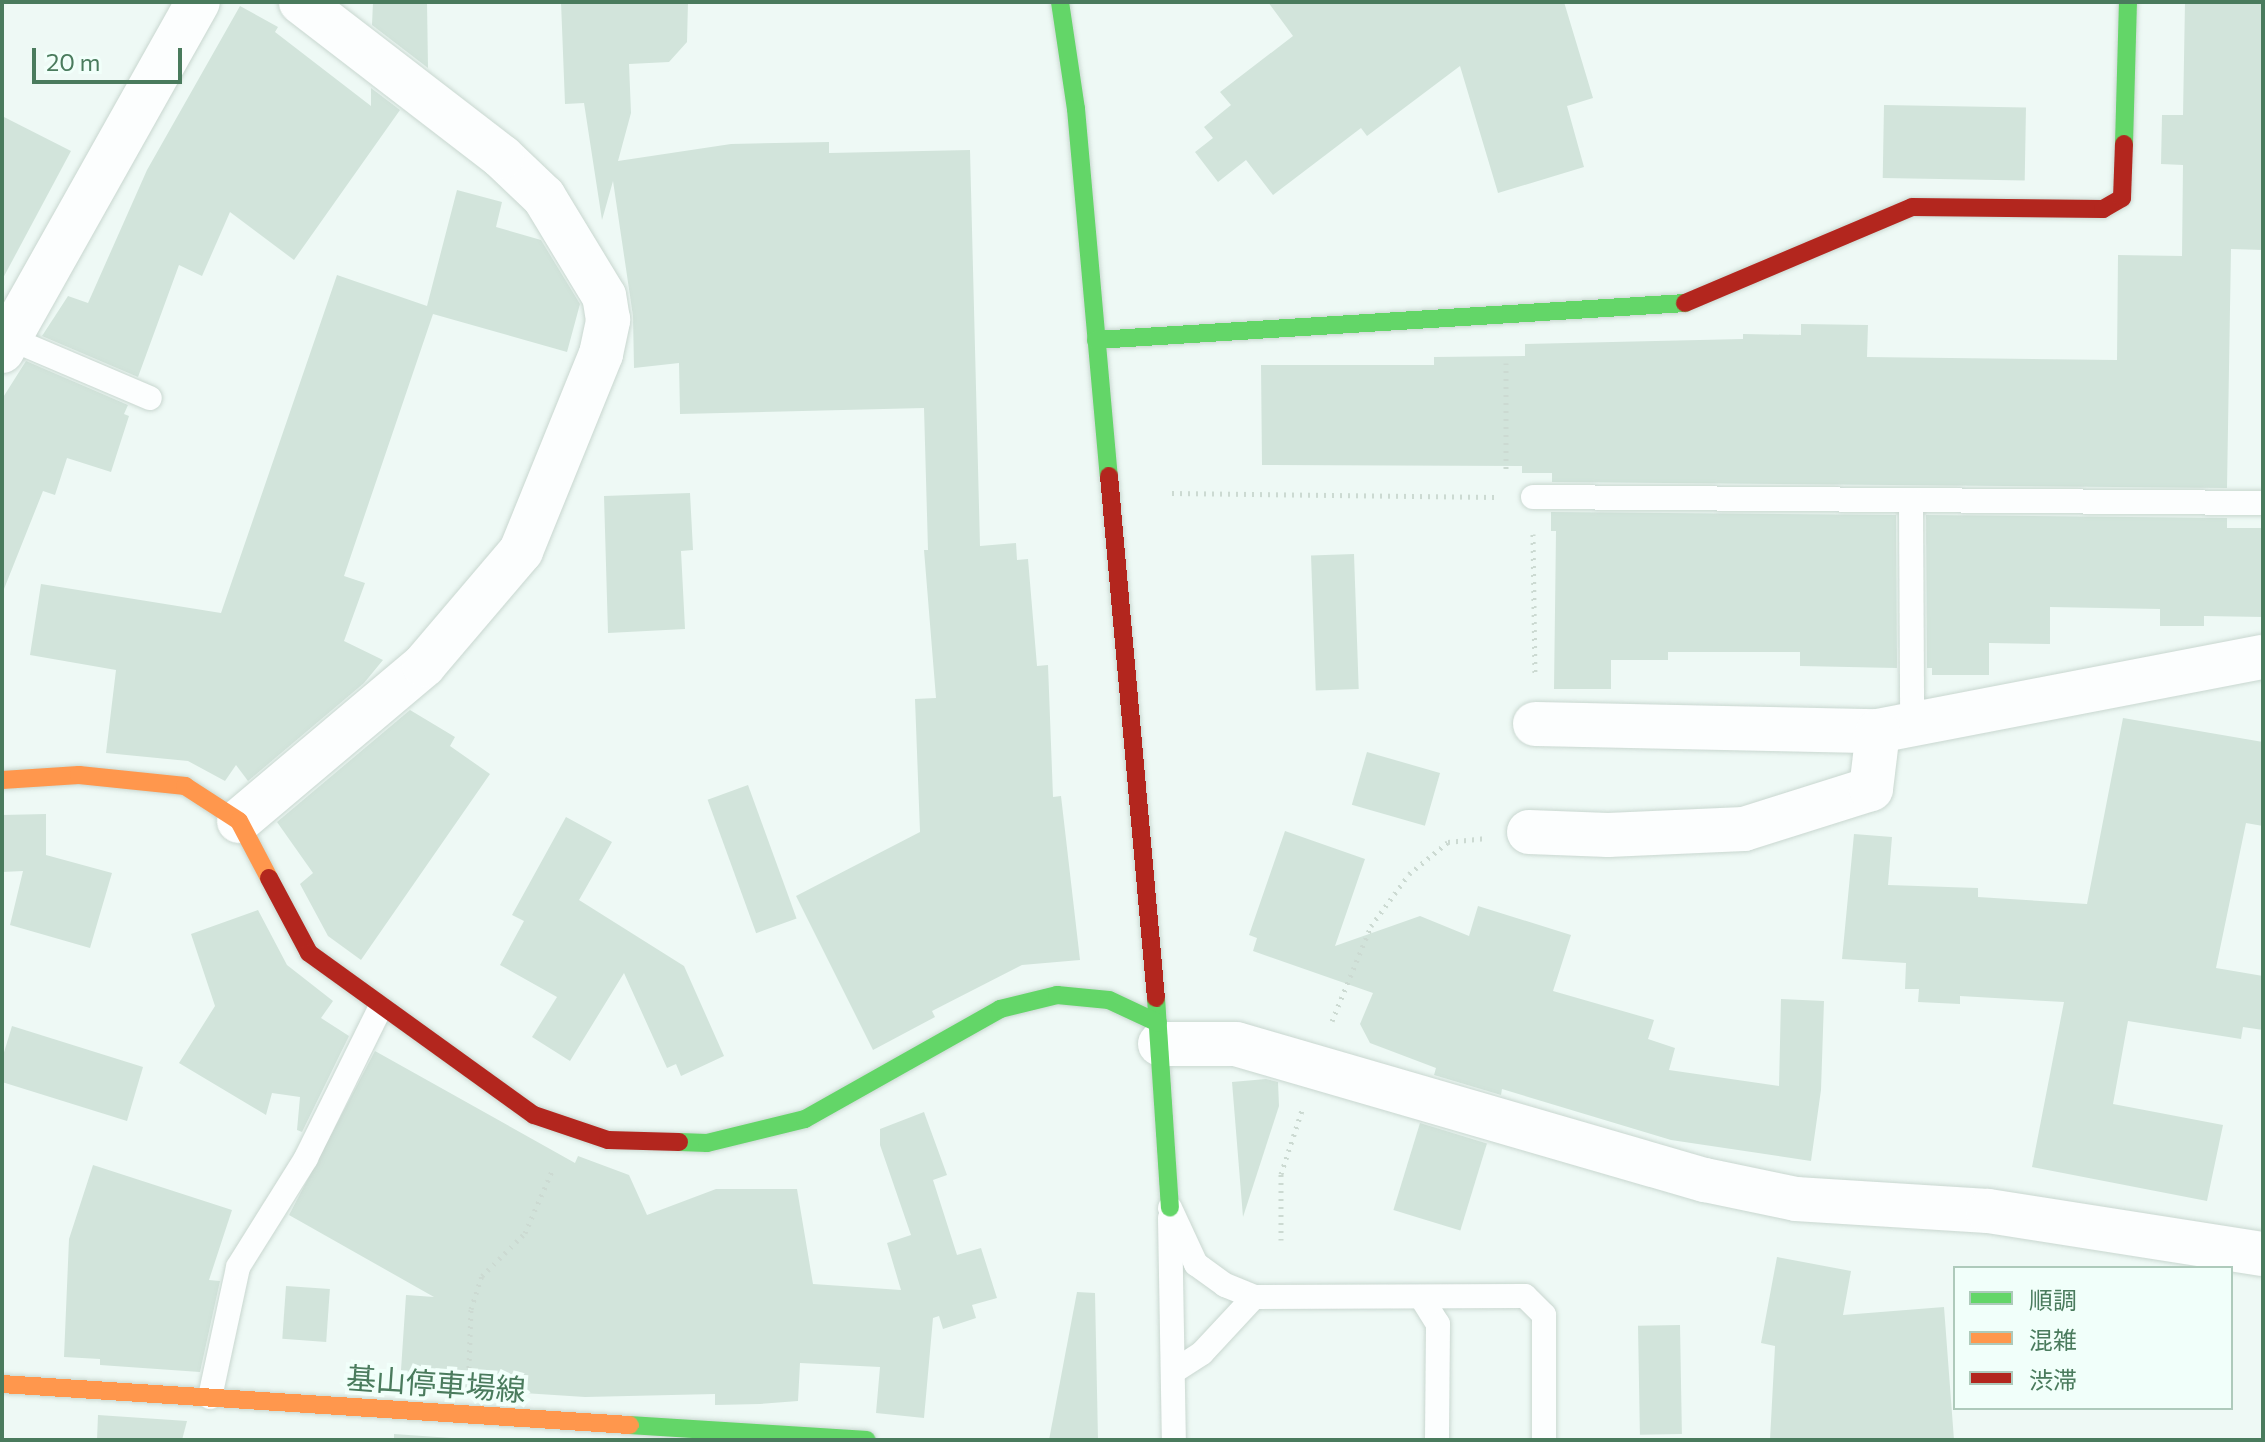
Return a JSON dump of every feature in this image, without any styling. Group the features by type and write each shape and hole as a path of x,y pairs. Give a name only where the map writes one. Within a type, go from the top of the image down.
{"street":[{"path":"6,345 198,2"},
{"path":"239,821 424,665 521,551 601,354 608,320 604,296 544,197 502,157 301,2"},
{"path":"1060,2 1076,109 1159,1033 1170,1208"},
{"path":"1096,340 1506,318 1692,303 1912,207 2103,209 2122,198 2128,2"},
{"path":"1535,724 1895,727 2263,657"},
{"path":"1529,832 1608,835 1744,829 1871,789 1895,727"},
{"path":"2,780 79,775 185,786 239,821 309,953 380,1008 534,1115 608,1140 707,1143 805,1119 1000,1009 1057,995 1109,1000 1159,1033 1236,1044 1317,1064 1705,1180 1796,1199 1988,1211 2263,1254"},
{"name":"基山停車場線","path":"2,1384 867,1440"}],"lane":[{"path":"6,345 150,398"},
{"path":"1533,497 2263,503"},
{"path":"1895,727 1911,500"},
{"path":"210,1397 238,1267 306,1158 380,1008"},
{"path":"1170,1208 1196,1264 1225,1285 1254,1297 1525,1296 1544,1315 1544,1440"},
{"path":"1170,1208 1176,1370 1174,1440"},
{"path":"1176,1370 1202,1353 1254,1297"},
{"path":"1421,1297 1438,1324 1437,1440"}],"path":[{"path":"1506,318 1506,497"},
{"path":"1172,493 1533,497 1535,724"},
{"path":"1281,1240 1281,1174 1356,957 1409,874 1448,842 1529,832"},
{"path":"467,1413 471,1309 482,1276 525,1233 571,1128"}],"building":[{"path":"373,2 427,2 428,68 372,25"},
{"path":"561,2 688,2 687,42 669,62 629,64 631,113 618,161 731,144 829,142 829,153 970,150 980,546 1016,543 1017,560 1028,559 1037,666 1048,665 1053,797 1061,796 1080,960 1022,965 932,1011 935,1017 873,1050 796,896 920,832 915,699 936,698 924,550 928,550 924,408 680,414 679,363 634,368 633,316 613,181 602,220 584,103 565,104"},
{"path":"1268,2 1564,2 1593,98 1567,106 1584,167 1498,193 1460,66 1367,136 1361,128 1273,195 1246,160 1218,182 1195,152 1213,138 1204,127 1231,105 1220,92 1293,36"},
{"path":"2185,2 2263,2 2263,250 2231,249 2227,488 1552,482 1552,473 1522,473 1522,466 1262,465 1261,365 1434,365 1434,357 1525,356 1525,344 1743,339 1743,334 1801,335 1801,324 1868,325 1867,357 2117,360 2118,255 2182,256 2183,165 2161,164 2162,115 2183,115"},
{"path":"240,6 278,27 275,32 371,106 371,88 400,110 294,260 230,212 202,276 179,265 138,377 42,336 68,296 88,303 147,170"},
{"path":"1884,105 2026,107 2025,180 1883,178"},
{"path":"2,116 71,151 2,280"},
{"path":"457,190 502,202 496,227 541,240 580,304 567,352 433,314 344,576 365,583 344,641 383,660 364,683 248,781 236,765 225,781 188,761 106,753 116,670 30,655 41,584 221,613 337,275 427,306"},
{"path":"26,361 128,405 124,414 129,416 111,472 67,458 55,495 43,491 4,589 2,399"},
{"path":"690,493 693,550 681,551 685,629 608,633 604,496"},
{"path":"1551,512 1896,515 1897,668 1800,666 1800,652 1668,652 1668,660 1611,660 1611,689 1554,689 1556,531 1551,531"},
{"path":"1926,515 2227,518 2227,528 2263,528 2263,617 2204,616 2204,626 2160,626 2160,609 2050,607 2050,644 1989,643 1989,675 1932,675 1932,668 1927,668"},
{"path":"1354,554 1359,689 1316,690 1311,556"},
{"path":"410,710 455,737 450,746 490,774 361,960 328,936 300,884 313,873 277,822"},
{"path":"2123,718 2263,742 2263,826 2246,823 2216,968 2263,976 2263,1030 2243,1027 2241,1039 2128,1021 2113,1104 2223,1125 2207,1201 2032,1167 2064,1002 1960,996 1960,1004 1918,1002 1919,989 1905,989 1906,963 1842,959 1854,834 1892,837 1888,885 1978,888 1978,897 2087,904"},
{"path":"1367,752 1440,773 1425,826 1352,805"},
{"path":"748,785 797,918 756,933 708,800"},
{"path":"46,814 46,855 112,873 90,948 10,925 23,871 2,872 2,815"},
{"path":"566,817 612,842 579,900 684,966 724,1056 681,1076 676,1064 667,1068 624,973 570,1061 532,1037 557,997 500,965 524,921 512,915"},
{"path":"1285,831 1365,859 1335,946 1420,916 1469,936 1478,906 1571,935 1553,991 1654,1020 1648,1039 1675,1048 1669,1070 1779,1086 1781,999 1824,1001 1821,1090 1811,1161 1671,1140 1502,1089 1501,1095 1434,1075 1436,1068 1370,1043 1360,1024 1373,993 1253,951 1257,938 1249,935"},
{"path":"258,910 287,965 333,1001 321,1018 349,1036 302,1132 297,1130 300,1097 272,1093 266,1115 179,1063 215,1006 191,934"},
{"path":"12,1026 143,1067 127,1121 2,1082 2,1059"},
{"path":"375,1051 575,1163 578,1156 629,1175 647,1215 716,1189 797,1189 813,1284 901,1290 887,1243 911,1235 880,1145 880,1129 924,1112 947,1175 933,1180 957,1255 981,1248 997,1298 972,1305 976,1318 943,1329 939,1316 933,1318 924,1418 876,1413 880,1367 800,1363 798,1401 760,1404 715,1405 715,1394 585,1397 400,1385 406,1295 434,1297 289,1215"},
{"path":"1266,1079 1278,1082 1279,1106 1243,1217 1232,1082"},
{"path":"1420,1123 1487,1143 1460,1230 1393,1210"},
{"path":"93,1165 232,1210 209,1280 220,1281 200,1372 100,1365 100,1359 64,1357 69,1239"},
{"path":"1777,1257 1851,1271 1843,1315 1944,1307 1954,1440 1770,1440 1775,1346 1761,1343"},
{"path":"286,1286 330,1289 326,1342 282,1339"},
{"path":"1077,1292 1095,1293 1098,1440 1049,1440"},
{"path":"1680,1325 1682,1434 1640,1435 1638,1326"},
{"path":"98,1415 187,1421 182,1440 97,1440"},
{"path":"394,1434 480,1440 394,1440"}],"traffic: fast":[{"path":"1060,2 1076,109 1109,476"},
{"path":"2124,144 2128,2"},
{"path":"1096,340 1685,303"},
{"path":"679,1142 707,1143 805,1119 1000,1009 1057,995 1109,1000 1158,1023"},
{"path":"1156,998 1170,1208"},
{"path":"630,1425 867,1440"}],"traffic: slow":[{"path":"2,780 79,775 185,786 239,821 269,878"},
{"path":"2,1384 630,1425"}],"traffic: jam":[{"path":"1685,303 1912,207 2103,209 2122,198 2124,144"},
{"path":"1109,476 1156,998"},
{"path":"269,878 309,953 534,1115 608,1140 679,1142"}]}
